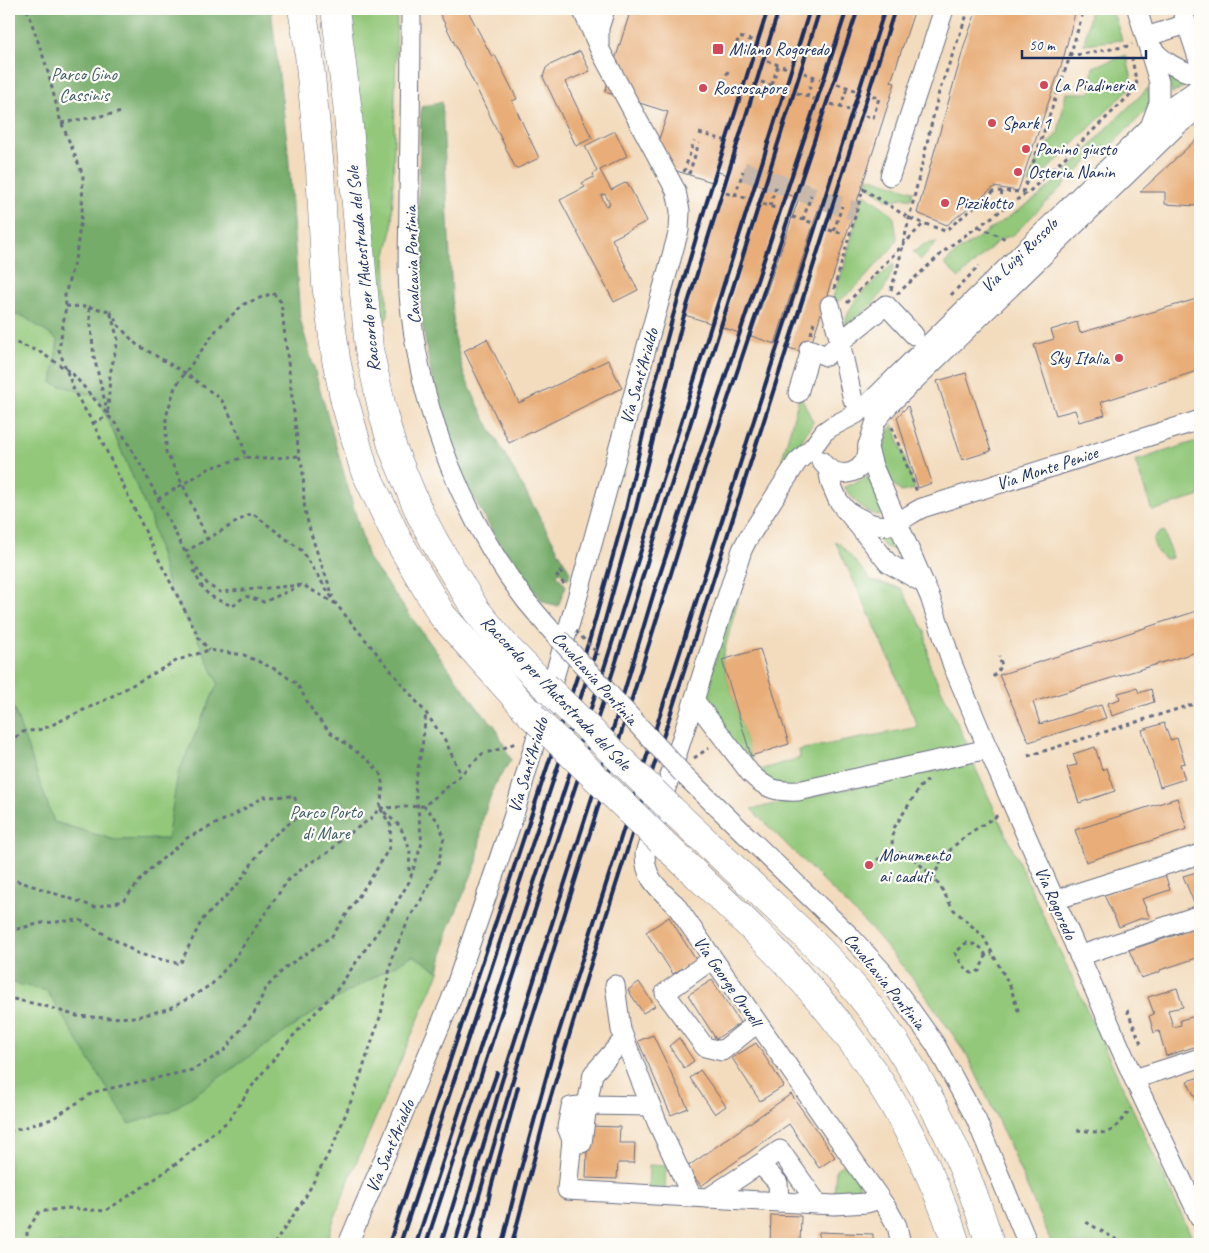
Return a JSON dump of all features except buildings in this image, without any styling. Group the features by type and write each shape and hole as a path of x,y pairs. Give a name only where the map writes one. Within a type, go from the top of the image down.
{"highway":[{"name":"Raccordo per l'Autostrada del Sole","path":"302,9 308,44 320,169 326,284 336,358 345,402 364,469 398,540 442,614 532,716 773,950 808,987 842,1028 875,1075 929,1171 956,1244"},
{"name":"Raccordo per l'Autostrada del Sole","path":"335,9 347,104 369,349 393,449 420,514 476,610 508,649 671,809 808,938 835,965 862,997 913,1070 938,1114 958,1155 979,1206 990,1244"}],"street":[{"name":"Cavalcavia Pontinia","path":"411,9 408,266 411,314 424,387 445,451 462,493 509,577 527,602 559,639 682,774 849,935 882,971 935,1044 976,1119 1028,1244"},
{"name":"Via Sant'Arialdo","path":"348,1244 451,1000 513,818 676,244 680,220 676,191 600,50 582,9"},
{"path":"600,50 599,28 604,9"},
{"path":"890,176 944,9"},
{"path":"1137,9 1150,35 1159,82 1160,94 1157,110 1149,128"},
{"path":"1184,16 1200,68 1186,71 1167,62 1152,48 1150,35 1184,16"},
{"name":"Via Luigi Russolo","path":"838,424 864,407 1167,110 1200,87"},
{"name":"Via Luigi Russolo","path":"868,447 876,421 888,406 1172,131 1200,108"},
{"path":"798,393 810,350 826,356 840,342 886,305 914,335"},
{"path":"831,311 853,400"},
{"name":"Via Monte Penice","path":"897,523 922,508 1200,420"},
{"path":"838,424 847,424 855,426 862,431 868,447 865,462 852,473 835,473 822,463 818,447 824,432 838,424"},
{"name":"Via George Orwell","path":"820,438 794,466 742,550 645,854 645,865 648,875 655,886 675,904 880,1199 897,1226 901,1244"},
{"name":"Via Rogoredo","path":"868,447 873,466 930,597 953,666 988,749 1134,1079 1200,1218"},
{"path":"828,469 830,484 844,509 888,563 923,583"},
{"path":"844,509 873,524 890,525 897,523"},
{"path":"695,701 750,773 769,788 782,792 798,791 988,749"},
{"path":"1054,900 1200,854"},
{"path":"1079,956 1200,915"},
{"path":"714,960 665,993 705,1046 722,1051 757,1023"},
{"path":"615,985 624,1039 651,1106 700,1197"},
{"path":"624,1039 592,1074 582,1143 572,1140 568,1190 818,1204 867,1203 880,1199"},
{"path":"1134,1079 1200,1058"},
{"path":"587,1105 651,1106"},
{"path":"700,1197 760,1164 780,1150 818,1204"},
{"path":"760,1164 778,1183 779,1202"}],"path":[{"path":"27,9 46,65 61,123 83,174 82,212 76,255 65,295 66,306 59,350 75,393 93,423 199,638 209,650"},
{"path":"886,305 897,270 939,92 969,9"},
{"path":"831,311 863,189 909,218 945,231 994,191 1023,192 1070,56 1084,9"},
{"path":"734,51 739,37 755,41"},
{"path":"886,305 936,257 1031,190 1132,93 1136,84 1136,74 1129,46 1070,56"},
{"path":"767,62 787,68"},
{"path":"772,85 778,65"},
{"path":"728,71 723,85 739,90"},
{"path":"804,73 820,79"},
{"path":"807,97 814,77"},
{"path":"761,82 781,88"},
{"path":"837,84 855,90"},
{"path":"840,108 847,88"},
{"path":"798,93 814,98"},
{"path":"865,116 873,118 879,98 872,95"},
{"path":"831,104 849,110"},
{"path":"61,123 123,112"},
{"path":"699,133 724,140"},
{"path":"684,172 694,141"},
{"path":"689,174 699,142"},
{"path":"735,196 743,171"},
{"path":"770,206 777,183"},
{"path":"1000,203 1002,191"},
{"path":"726,193 746,198"},
{"path":"803,220 811,195"},
{"path":"763,204 778,209"},
{"path":"834,231 842,206"},
{"path":"792,217 814,223"},
{"path":"831,311 903,245 924,223"},
{"path":"979,227 1006,239"},
{"path":"828,230 841,233"},
{"path":"951,294 980,266"},
{"path":"207,539 166,452 166,417 175,387 218,329 244,304 273,293 282,302 299,456 302,464 305,509 320,561 336,604"},
{"path":"66,306 89,307 110,311 118,325 136,344 185,372 221,399 242,442 245,457"},
{"path":"89,307 94,357 108,416"},
{"path":"108,416 110,374 118,340 110,311"},
{"path":"9,340 54,359 77,377 119,428 158,499 184,552 208,585 220,592 303,585 336,604"},
{"path":"93,423 108,416"},
{"path":"890,422 917,492"},
{"path":"158,499 210,468 245,457 262,459 299,456"},
{"path":"184,552 252,513 301,550 336,604 426,713 445,740 460,773"},
{"path":"192,564 201,587 213,599 233,606 245,596 264,602 303,585"},
{"path":"9,742 23,732 43,729 105,700 178,660 209,650 244,655 277,670 297,684 315,716 330,732 362,756 380,773 383,786 380,808 370,819 344,838 329,852 308,864 288,880 234,960 212,984 193,996 168,1008 137,1016 105,1018 77,1016 9,998"},
{"path":"993,676 1002,666 999,656"},
{"path":"1028,756 1200,702"},
{"path":"27,1244 27,1231 39,1212 67,1208 105,1210 170,1168 228,1121 255,1082 336,991 390,914 409,880 422,843 415,784 426,713"},
{"path":"380,808 424,806 450,785 460,773 482,754 504,748 519,740 532,738 535,743"},
{"path":"891,852 894,828 920,787 932,778"},
{"path":"9,878 95,907 124,901 148,871 187,838 234,815 264,797 294,796 301,814 266,842 239,883 202,920 180,964 139,954 80,920 42,923 17,929 9,928"},
{"path":"274,1244 304,1198 334,1142 357,1086 381,1014 392,957 410,917 421,900 438,865 444,837 438,821 424,806"},
{"path":"380,808 400,826 410,850 409,880"},
{"path":"9,1132 52,1119 94,1092 192,1070 223,1052 254,1013 266,988 286,967 332,936 375,872 389,848 391,826 380,808"},
{"path":"934,879 939,865 957,843 972,831 1002,813"},
{"path":"877,860 891,852 900,853 914,859 934,879 953,909 983,936 1010,986 1019,1013"},
{"path":"966,943 981,947 986,956 980,972 971,973 963,966 955,953 966,943"},
{"path":"986,956 992,954"},
{"path":"1126,1010 1142,1046"},
{"path":"1077,1130 1106,1133 1114,1129 1133,1106"},
{"path":"1086,1222 1124,1244"}],"green space":[{"name":"Parco Porto di Mare","path":"9,9 271,9 288,150 300,319 368,558 477,707 495,726 511,760 494,786 483,818 477,862 448,931 439,972 413,955 320,1008 171,1111 129,1124 47,991 9,982 9,698 54,822 115,840 167,839 178,774 218,683 195,633 170,592 150,517 98,397 52,383 58,340 23,316 9,314"},
{"path":"344,9 397,9 392,230 385,259 388,316 378,332"},
{"path":"1091,9 1112,9 1122,40 1084,44"},
{"path":"1126,55 1131,75 1129,89 1038,179 1028,185 1037,158 1058,133 1066,93 1090,93 1093,67"},
{"path":"1166,70 1197,80 1172,93"},
{"path":"1148,88 1151,103 1145,112 1099,157 1089,160 1013,235 999,240 959,278 944,264 957,252 1038,197 1075,163"},
{"path":"442,102 454,335 464,375 483,415 570,572 568,580 560,572 557,575 566,586 558,606 543,602 505,555 467,485 436,402 422,322 417,259 421,107"},
{"path":"868,177 913,191 911,199 887,200 866,184"},
{"path":"863,193 887,210 894,218 897,239 892,248 855,288 839,301 830,305 844,267"},
{"path":"937,242 921,260 913,252 925,244"},
{"path":"893,264 886,286 876,301 845,327 847,318 856,300"},
{"path":"9,314 23,316 58,340 53,383 98,397 150,517 170,592 195,633 218,683 178,774 168,839 115,840 54,822 9,698"},
{"path":"800,394 813,422 801,442 784,460 782,459"},
{"path":"893,424 915,489 901,492 894,485 885,468 884,451"},
{"path":"1200,440 1200,496 1152,511 1135,461"},
{"path":"867,476 879,497 885,515 872,513 861,507 844,487 856,483"},
{"path":"1164,531 1172,558 1165,559 1157,552 1153,540 1159,533"},
{"path":"873,533 895,536 903,552 885,547"},
{"path":"835,541 840,544 872,581 901,588 925,632 930,666 970,750 797,787 780,787 756,774 702,702 751,549 722,660 756,771 800,758 799,750 918,727 877,631"},
{"path":"973,763 1195,1244 1052,1244 997,1118 967,1055 919,986 872,930 751,809"},
{"path":"9,931 320,1008 413,955 439,972 350,1177 325,1244 9,1244"},
{"path":"845,1163 860,1185 850,1198 834,1198 836,1169"},
{"path":"649,1165 666,1166 665,1191 648,1191"}],"tunnel":[{"path":"743,171 857,212"}],"railway":[{"path":"389,1244 590,638 626,509 652,395 673,316 707,201 768,9"},
{"path":"400,1244 598,645 635,512 683,319 779,9"},
{"path":"416,1244 608,656 810,9"},
{"path":"426,1244 615,665 820,9"},
{"path":"455,1244 501,1084 601,769 654,592 847,9"},
{"path":"465,1244 511,1086 688,519 858,9"},
{"path":"502,1244 557,1038 885,9"},
{"path":"512,1244 546,1113 587,976 895,9"},
{"path":"441,1244 469,1153 497,1073"},
{"path":"479,1244 491,1188 518,1087"}],"place":[{"name":"Milano Rogoredo","path":"718,49"},
{"name":"La Piadineria","path":"1044,85"},
{"name":"Rossosapore","path":"703,88"},
{"name":"Spark 1","path":"992,123"},
{"name":"Panino giusto","path":"1026,149"},
{"name":"Osteria Nanìn","path":"1018,172"},
{"name":"Pizzikotto","path":"945,203"},
{"name":"Sky Italia","path":"1119,358"},
{"name":"Monumento ai caduti","path":"869,865"}],"park label":[{"name":"Parco Gino Cassinis","path":"84,84"}]}
